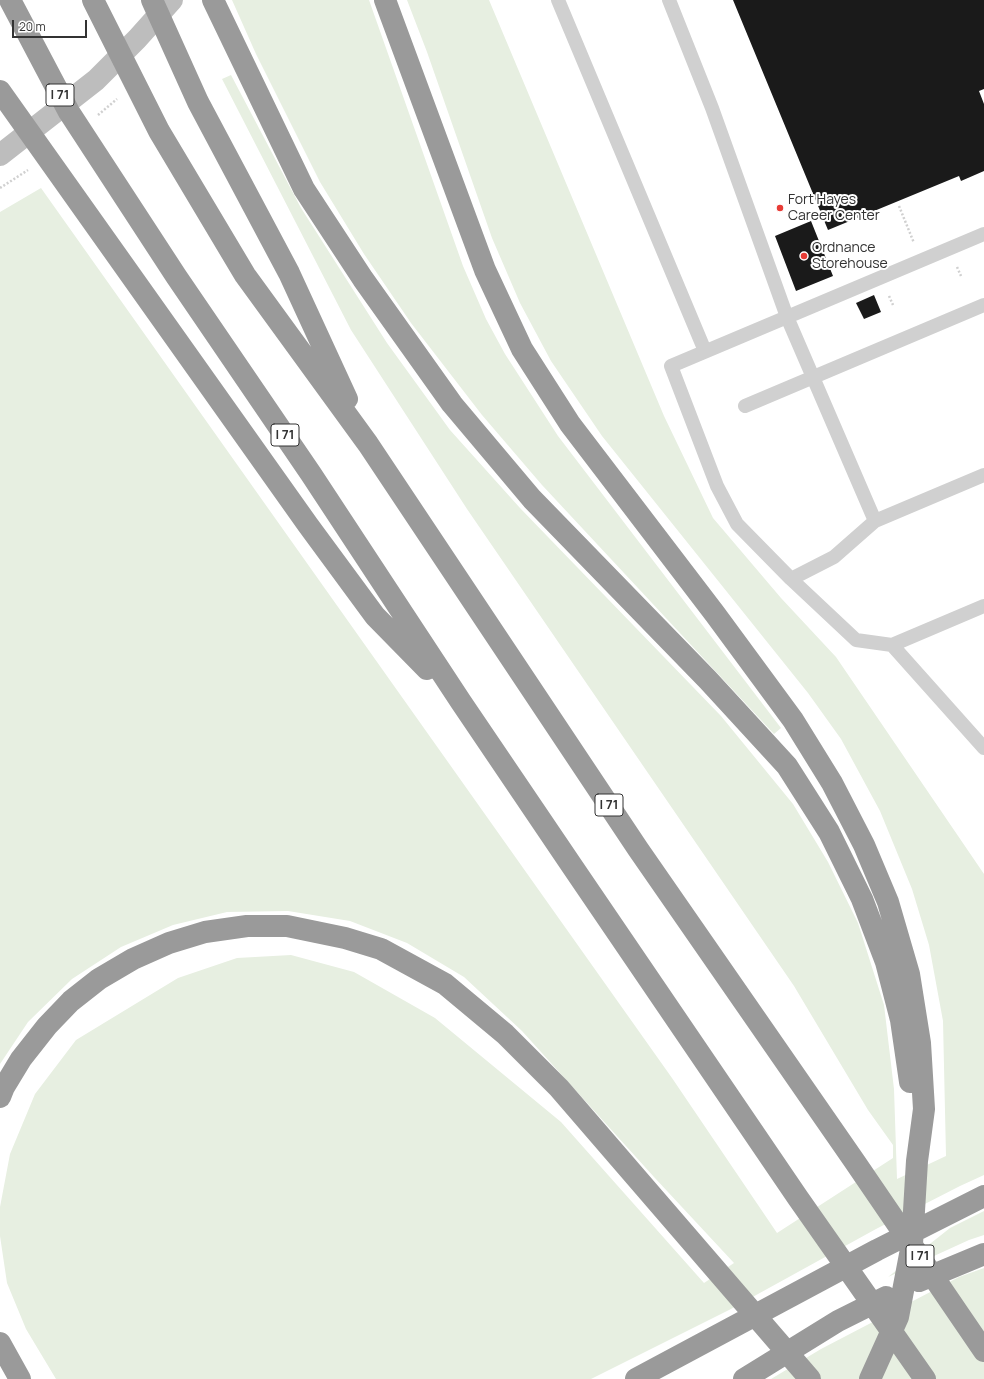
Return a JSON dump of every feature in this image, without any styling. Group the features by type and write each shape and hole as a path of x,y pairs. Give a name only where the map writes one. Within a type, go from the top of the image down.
{"highway":[{"name":"I 71","path":"93,0 160,131 245,275 368,444 638,848 984,1351"},
{"path":"152,0 198,102 289,274 368,444"},
{"path":"213,0 221,20 304,189 363,279 452,404 532,499 708,680 787,766 829,832 862,899 886,962 901,1020 910,1083 917,1161"},
{"path":"385,0 485,270 522,349 570,424 715,614 793,720 832,783 864,845 888,902 910,974 920,1043 924,1109 917,1161 912,1244 898,1317 870,1379"},
{"name":"I 71","path":"14,9 69,112 176,276 311,474 461,702 798,1198 925,1379"},
{"path":"0,91 304,519 375,616 461,702"},
{"path":"0,1097 4,1087 22,1059 47,1026 71,1001 99,979 132,959 169,943 205,932 247,926 287,926 345,938 381,949 445,984 505,1034 559,1088 810,1379"},
{"path":"636,1379 870,1253 984,1196"},
{"path":"744,1379 838,1321 912,1283 984,1254"},
{"path":"0,1343 20,1379"}],"street":[{"path":"0,155 96,80 137,39 172,0"}],"lane":[{"path":"558,0 705,351"},
{"path":"668,0 712,108 787,317 876,521"},
{"path":"984,234 671,366 717,486 737,524 791,580 856,640 892,645 984,606"},
{"path":"745,406 984,305"},
{"path":"791,580 834,557 876,521 984,475"},
{"path":"892,645 984,748"}],"path":[{"path":"899,206 921,260"}],"shaded area":[{"path":"232,0 369,0 463,266 486,319 505,354 558,436 781,728 774,734 542,485 482,415 411,323 364,254 320,182 256,54"},
{"path":"407,0 489,0 664,416 713,518 781,598 836,657 984,874 984,1175 876,1229 729,1310 591,1379 56,1379 26,1329 7,1283 0,1236 0,1207 10,1154 35,1094 76,1040 178,978 237,958 291,955 354,972 435,1018 561,1122 704,1283 734,1263 522,1031 464,977 407,943 350,921 288,911 227,912 173,925 121,947 72,979 28,1022 0,1064 0,212 41,188 672,1078 777,1233 893,1158 893,1145 868,1110 794,986 467,509 351,330 222,79 231,75 301,208 387,343 450,430 520,508 721,716 793,804 828,862 858,923 884,1005 894,1089 897,1179 946,1156 943,1021 929,945 912,889 880,811 841,739 808,693 602,436 551,361 520,303 492,238 427,52"},
{"path":"984,1211 984,1235 969,1240 888,1277 950,1228"},
{"path":"984,1268 984,1379 771,1379 821,1349 959,1277"}],"building":[{"path":"733,0 984,0 984,89 979,91 984,104 984,171 961,181 959,176 828,230"},
{"name":"Ordnance Storehouse","path":"811,221 833,276 796,291 775,236"},
{"path":"874,295 881,312 864,319 856,303"}],"place":[{"name":"Fort Hayes Career Center","path":"780,208"},
{"name":"Ordnance Storehouse","path":"804,256"}]}
